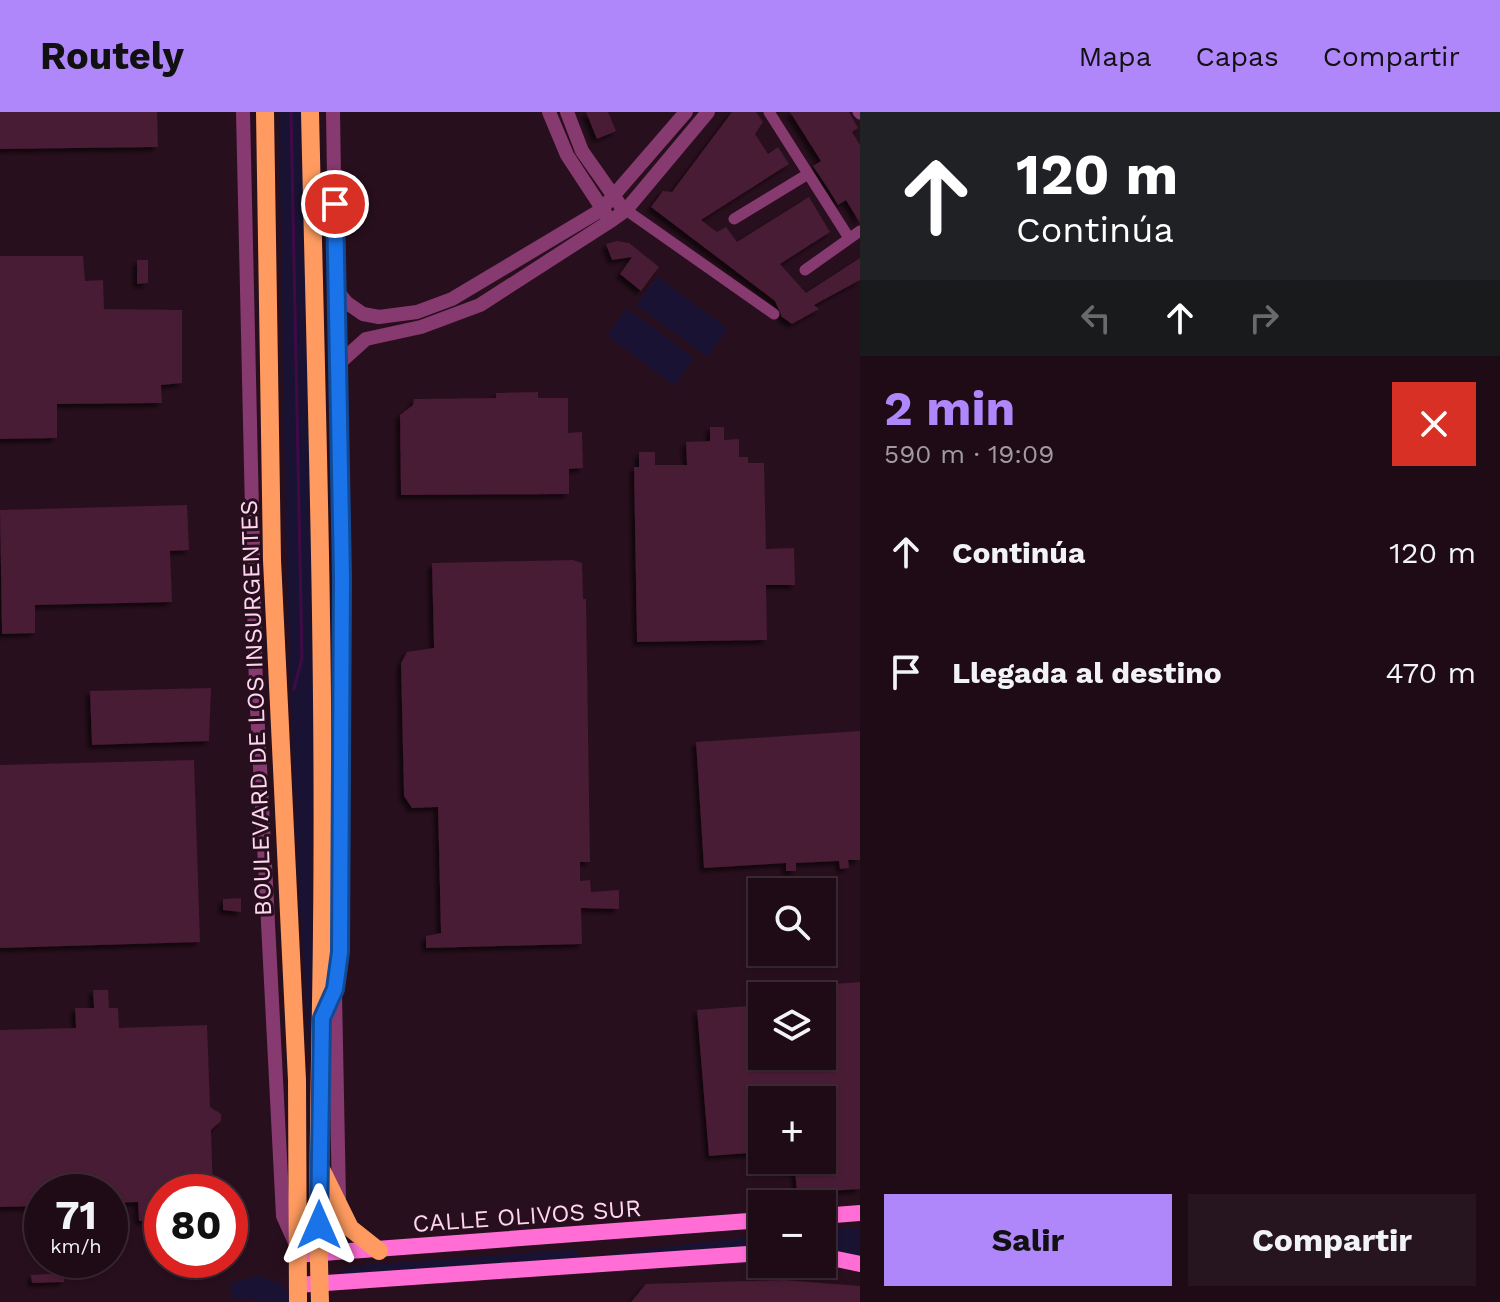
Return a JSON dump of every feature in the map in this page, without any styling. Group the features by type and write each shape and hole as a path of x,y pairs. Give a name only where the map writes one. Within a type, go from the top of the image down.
{"highway":[{"name":"BOULEVARD DE LOS INSURGENTES","path":"265,112 272,575 297,1080 298,1294"},
{"path":"310,112 320,657 322,1018 317,1255 319,1293"},
{"path":"319,1165 350,1228 379,1251"}],"main road":[{"path":"836,1215 860,1213"},
{"name":"CALLE OLIVOS SUR","path":"296,1250 317,1255 748,1221"},
{"path":"298,1294 748,1254"},
{"path":"836,1259 860,1264"}],"street":[{"path":"243,112 255,632 266,933 283,1216 296,1250"},
{"path":"333,112 343,766 340,952 335,989 339,1209"},
{"path":"549,112 567,155 606,215"},
{"path":"567,112 582,151 614,199 774,314"},
{"path":"606,215 614,199 686,112"},
{"path":"336,366 366,339 421,327 463,313 606,215 626,210 708,112"},
{"path":"769,112 849,238"},
{"path":"734,219 808,174"},
{"path":"805,270 860,231"},
{"path":"334,288 347,303 363,314 379,317 417,312 452,299 545,254"},
{"path":"322,1018 335,989"}],"shaded area":[{"path":"279,112 304,112 315,682 311,917 315,987 309,1045 291,696"},
{"path":"657,276 728,329 707,357 636,305"},
{"path":"627,308 694,358 674,386 607,335"},
{"path":"860,1227 860,1256 836,1251 836,1229"},
{"path":"748,1237 748,1248 614,1256 613,1253"},
{"path":"576,1249 582,1259 333,1275 351,1266"},
{"path":"261,1276 283,1285 291,1302 258,1302 256,1298 234,1300 229,1283"}],"building":[{"path":"0,112 157,112 158,147 0,149"},
{"path":"586,112 608,112 616,131 597,139"},
{"path":"732,112 756,112 763,122 755,134 768,154 778,147 789,164 701,220 717,232 726,227 737,242 809,197 830,232 780,264 806,293 860,258 860,280 814,305 819,309 792,324 782,317 775,301 651,207 663,191 672,192"},
{"path":"790,112 849,112 858,128 852,132 860,145 860,223 846,200 838,205 813,166 821,161"},
{"path":"617,241 629,243 659,267 641,291 620,274 632,257 612,260 606,244"},
{"path":"0,256 83,256 85,281 103,280 104,309 182,310 182,383 161,385 162,403 57,404 57,438 0,439"},
{"path":"137,260 148,260 148,283 137,284"},
{"path":"538,392 538,398 568,398 568,433 582,432 583,468 569,469 569,494 401,495 400,415 413,405 414,399 496,398 496,393"},
{"path":"710,427 724,427 724,440 739,439 739,457 748,457 748,463 764,463 766,549 794,548 795,585 766,585 767,640 637,642 634,467 639,467 639,452 655,452 655,465 687,465 686,442 710,441"},
{"path":"187,505 189,550 170,551 172,602 35,605 35,633 2,634 0,510"},
{"path":"573,560 582,563 583,599 586,599 590,862 580,862 580,881 590,880 591,892 619,890 619,909 581,908 582,944 426,948 426,936 441,933 438,807 412,808 404,796 401,663 407,652 434,648 432,563"},
{"path":"211,688 209,741 92,745 90,691"},
{"path":"860,731 860,860 848,860 849,868 840,869 839,861 796,863 796,871 786,871 786,863 704,868 696,742"},
{"path":"194,760 200,942 0,948 0,765"},
{"path":"241,898 241,912 223,910 223,899"},
{"path":"860,982 860,1189 797,1190 795,1174 836,1174 836,1086 748,1086 748,1153 709,1156 697,1010 748,1006 748,1070 836,1070 836,984"},
{"path":"93,990 108,990 109,1008 118,1008 119,1028 207,1025 210,1107 221,1114 221,1121 211,1130 212,1174 144,1174 144,1221 139,1221 138,1202 128,1202 128,1174 24,1174 24,1206 0,1207 0,1030 76,1028 75,1008 94,1008"},
{"path":"31,1278 64,1278 64,1282 32,1283"},
{"path":"784,1280 860,1286 860,1302 631,1302 646,1284"}],"waterway":[{"path":"291,112 302,658 294,689"}],"route":[{"path":"319,1225 322,1018 335,989 339,969 343,766 335,204"}]}
